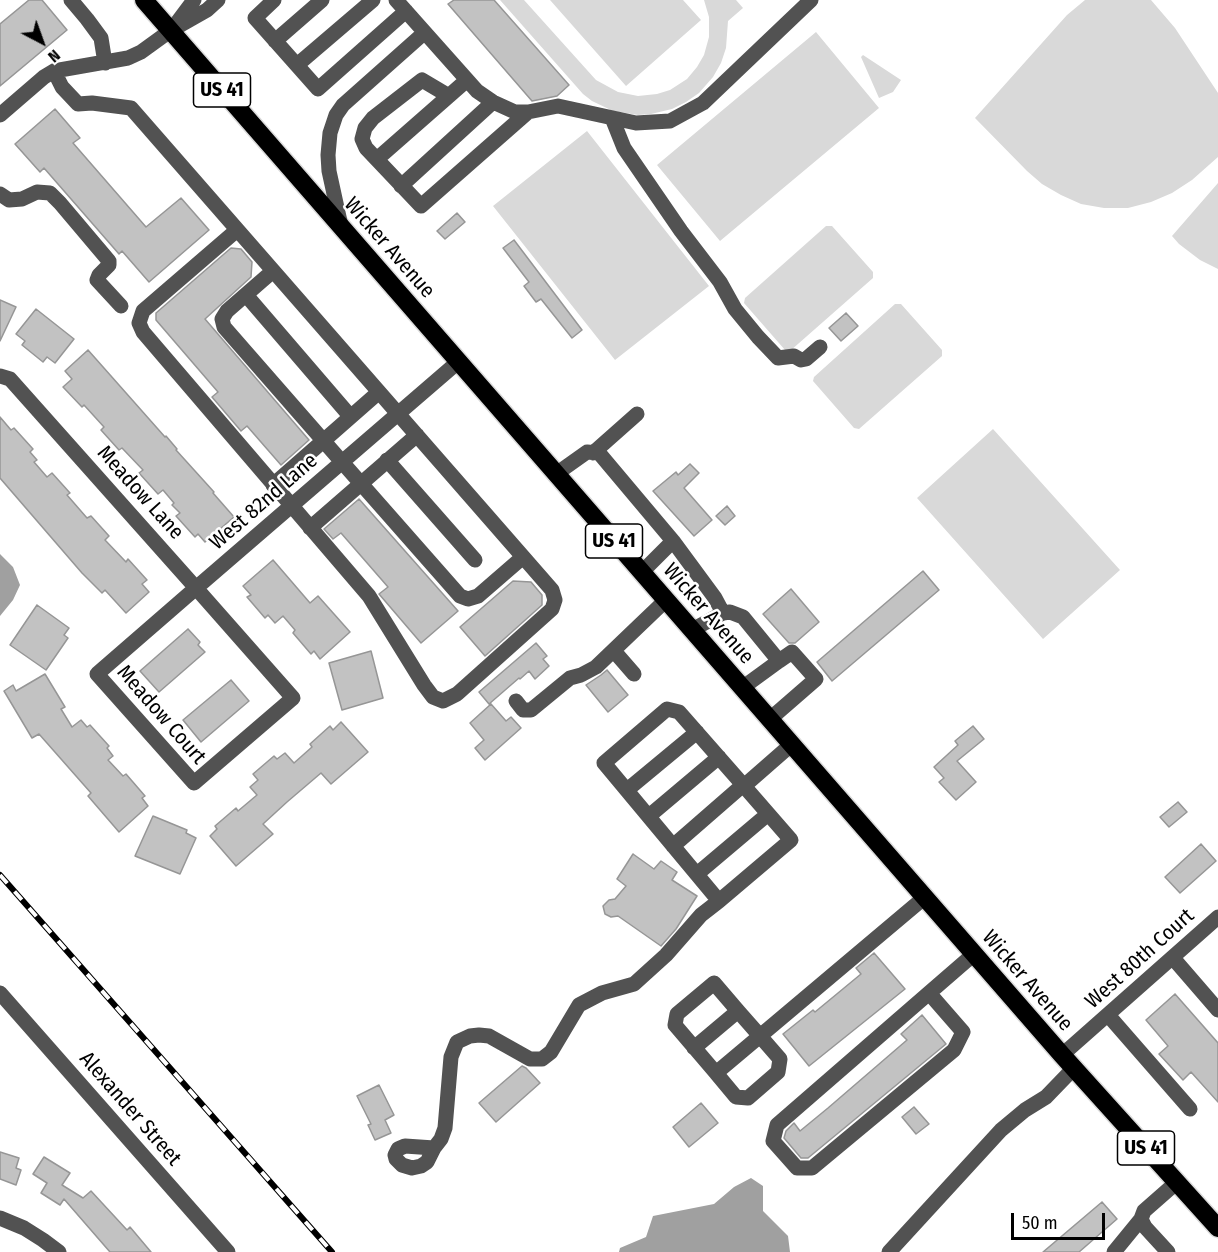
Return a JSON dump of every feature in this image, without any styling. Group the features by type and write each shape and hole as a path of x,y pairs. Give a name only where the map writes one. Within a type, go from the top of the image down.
{"highway":[{"name":"Wicker Avenue","path":"144,0 1068,1062 1218,1228"}],"street":[{"path":"71,0 100,38 105,63"},
{"path":"170,31 194,0"},
{"path":"0,115 54,70 128,58 207,10 218,0"},
{"path":"274,0 255,18 318,88 401,6 477,91 493,102 515,112 558,106 636,123 670,121 703,103 811,0"},
{"path":"275,41 322,0"},
{"path":"297,65 373,0"},
{"path":"341,226 329,171 328,155 330,133 336,115 343,105 424,33"},
{"path":"54,70 62,87 78,104 92,103 131,108 552,590 555,600 552,609 457,694 443,701 433,697 424,685 369,596 143,332 140,323 143,311 237,230"},
{"path":"449,96 422,80 373,118 365,128 362,139 366,148 421,206 528,112"},
{"path":"377,159 467,80"},
{"path":"401,186 493,102"},
{"path":"612,118 624,148 681,231 720,282 735,309 758,337 778,358 794,356 801,360 806,359 820,347"},
{"path":"0,194 9,200 22,199 37,192 50,193 109,261 109,265 97,280 121,306"},
{"path":"273,271 227,311 222,320 224,327 342,462 460,596 468,599 478,596 524,557"},
{"path":"246,295 350,416"},
{"name":"West 82nd Lane","path":"98,674 458,362"},
{"name":"Meadow Lane","path":"0,376 10,379 293,698 194,783"},
{"path":"273,485 378,392"},
{"path":"593,453 637,414"},
{"path":"310,528 417,435"},
{"path":"556,474 587,452 599,453 673,541 715,598 723,614"},
{"path":"387,460 475,560"},
{"path":"642,572 673,541"},
{"path":"516,701 523,710 531,710 570,678 596,668 666,600"},
{"path":"692,630 730,612 742,617 780,661"},
{"path":"614,651 634,674"},
{"path":"742,688 792,652 816,679 770,719"},
{"name":"Meadow Court","path":"98,674 194,783"},
{"path":"434,1148 445,1128 451,1058 457,1042 470,1036 489,1036 530,1059 542,1059 551,1052 579,1005 602,993 634,984 666,955 701,915 719,901 791,840 679,712 667,709 604,763 719,901"},
{"path":"627,790 697,732"},
{"path":"673,846 792,744"},
{"path":"649,816 719,757"},
{"path":"697,874 768,814"},
{"path":"716,1073 925,897"},
{"name":"West 80th Court","path":"889,1252 1001,1130 1046,1097 1068,1062 1108,1015 1218,917"},
{"path":"929,993 963,1032 954,1050 812,1168 797,1168 773,1141 777,1125 929,993 974,954"},
{"path":"1173,958 1218,1010"},
{"path":"714,983 738,1011 780,1059 778,1072 748,1098 736,1097 675,1025 677,1014 714,983"},
{"name":"Alexander Street","path":"0,993 228,1252"},
{"path":"694,1048 738,1011"},
{"path":"1108,1015 1190,1109"},
{"path":"1114,1252 1142,1219 1144,1211 1177,1182"},
{"path":"0,1218 24,1228 59,1252"},
{"path":"1142,1219 1145,1227 1168,1252"}],"shaded area":[{"path":"500,0 524,0 596,80 618,92 638,96 670,90 687,79 697,67 704,55 709,37 709,17 704,0 736,0 743,8 728,21 726,48 721,63 713,77 699,93 672,109 638,115 613,111 583,94"},
{"path":"550,0 683,0 701,20 626,86"},
{"path":"1085,0 1151,0 1175,28 1218,93 1218,157 1192,180 1172,193 1151,202 1128,208 1104,208 1081,204 1061,195 1042,184 1027,171 975,118 1067,15"},
{"path":"816,32 879,108 720,241 657,165"},
{"path":"863,55 901,80 893,92 879,98 861,57"},
{"path":"587,131 709,286 615,360 493,206"},
{"path":"1218,183 1218,269 1200,260 1172,236"},
{"path":"826,226 832,226 873,272 873,278 790,351 785,350 744,303 745,298"},
{"path":"895,304 901,304 942,350 942,356 859,429 854,428 813,381 814,377"},
{"path":"993,429 1120,570 1043,639 917,498"},
{"path":"0,554 13,567 20,585 13,600 0,616"},
{"path":"751,1178 763,1186 763,1211 788,1236 790,1252 619,1252 620,1248 646,1237 653,1216 714,1204 734,1187"}],"building":[{"path":"29,0 42,0 67,30 0,86 0,24"},
{"path":"454,0 494,0 569,85 557,96 532,101 448,4"},
{"path":"55,109 80,138 73,143 146,227 181,198 209,230 149,282 122,251 119,254 44,168 40,172 15,144"},
{"path":"457,213 465,222 445,239 437,231"},
{"path":"514,240 582,330 572,338 541,299 536,302 524,286 529,282 503,248"},
{"path":"231,248 241,249 252,262 251,277 205,319 309,440 281,465 247,426 241,431 212,397 218,392 156,320 156,313"},
{"path":"0,300 16,307 0,341"},
{"path":"36,309 74,339 55,363 47,357 43,362 22,345 25,341 16,334"},
{"path":"846,313 858,326 841,341 829,328"},
{"path":"88,350 166,436 234,517 205,542 198,534 195,537 176,516 180,513 163,490 158,494 139,473 143,470 122,448 119,450 101,430 104,427 63,387 72,379 65,371"},
{"path":"0,417 11,430 14,428 33,449 30,452 37,460 34,462 47,477 52,473 70,493 67,495 87,518 91,516 109,536 105,540 126,562 128,559 147,580 142,584 149,592 126,613 105,590 102,593 82,573 0,478"},
{"path":"690,464 699,473 684,488 712,520 694,536 653,491 676,472 678,475"},
{"path":"359,499 458,611 421,643 379,594 388,587 341,533 333,539 324,529"},
{"path":"727,506 735,516 725,525 716,516"},
{"path":"273,560 310,603 318,596 350,632 320,659 314,651 311,654 293,633 295,630 283,616 275,623 268,615 265,618 247,597 251,595 243,586"},
{"path":"923,571 939,590 832,681 817,662"},
{"path":"513,581 531,582 542,595 542,605 485,656 460,627"},
{"path":"791,589 819,622 795,643 789,643 763,614"},
{"path":"37,605 69,628 64,635 68,638 46,670 10,645"},
{"path":"188,629 200,642 198,645 205,652 159,692 140,671"},
{"path":"536,643 547,656 543,659 549,666 535,679 529,671 489,704 479,692"},
{"path":"371,651 383,698 342,710 329,663"},
{"path":"607,670 628,695 608,712 586,685"},
{"path":"45,674 65,707 61,709 72,727 81,720 87,727 90,725 109,746 107,748 113,756 108,760 123,776 126,774 145,796 142,798 148,806 119,832 88,796 91,793 39,734 32,738 4,691 13,685 16,691"},
{"path":"231,680 249,701 201,742 183,720"},
{"path":"491,704 506,721 511,717 521,728 485,760 475,748 484,740 470,723"},
{"path":"341,722 368,752 331,784 321,773 287,802 263,824 273,834 236,866 210,836 217,829 215,826 236,808 238,811 257,795 250,787 258,780 253,774 274,756 277,759 285,753 294,763 330,726 333,730"},
{"path":"973,726 984,739 957,761 976,782 956,800 939,782 944,778 934,767 958,745 955,741"},
{"path":"1178,802 1187,812 1169,827 1160,817"},
{"path":"153,816 187,830 186,833 196,838 180,874 135,856"},
{"path":"1201,844 1216,861 1180,893 1165,877"},
{"path":"633,854 654,869 661,861 677,872 672,880 697,896 676,929 661,946 618,916 611,917 605,914 603,906 609,900 615,899 626,886 617,879"},
{"path":"874,953 905,989 809,1066 783,1034 813,1010 815,1012 861,974 856,968"},
{"path":"1175,994 1218,1043 1218,1102 1191,1072 1183,1080 1159,1054 1168,1046 1146,1020"},
{"path":"922,1015 946,1044 808,1158 801,1158 784,1138 786,1131 794,1123 800,1131 828,1108 907,1040 901,1034"},
{"path":"522,1066 540,1083 496,1122 479,1103"},
{"path":"379,1085 394,1115 385,1120 391,1133 375,1140 368,1125 371,1124 357,1096"},
{"path":"701,1103 718,1123 689,1147 673,1127"},
{"path":"914,1107 929,1124 916,1134 902,1117"},
{"path":"0,1152 19,1158 16,1168 21,1170 16,1185 0,1179"},
{"path":"44,1157 70,1173 62,1185 83,1198 91,1191 127,1230 130,1227 151,1252 110,1252 64,1199 60,1205 41,1193 47,1183 33,1174"},
{"path":"1102,1202 1117,1219 1079,1252 1043,1252"}],"railway":[{"path":"0,875 332,1252"}]}
